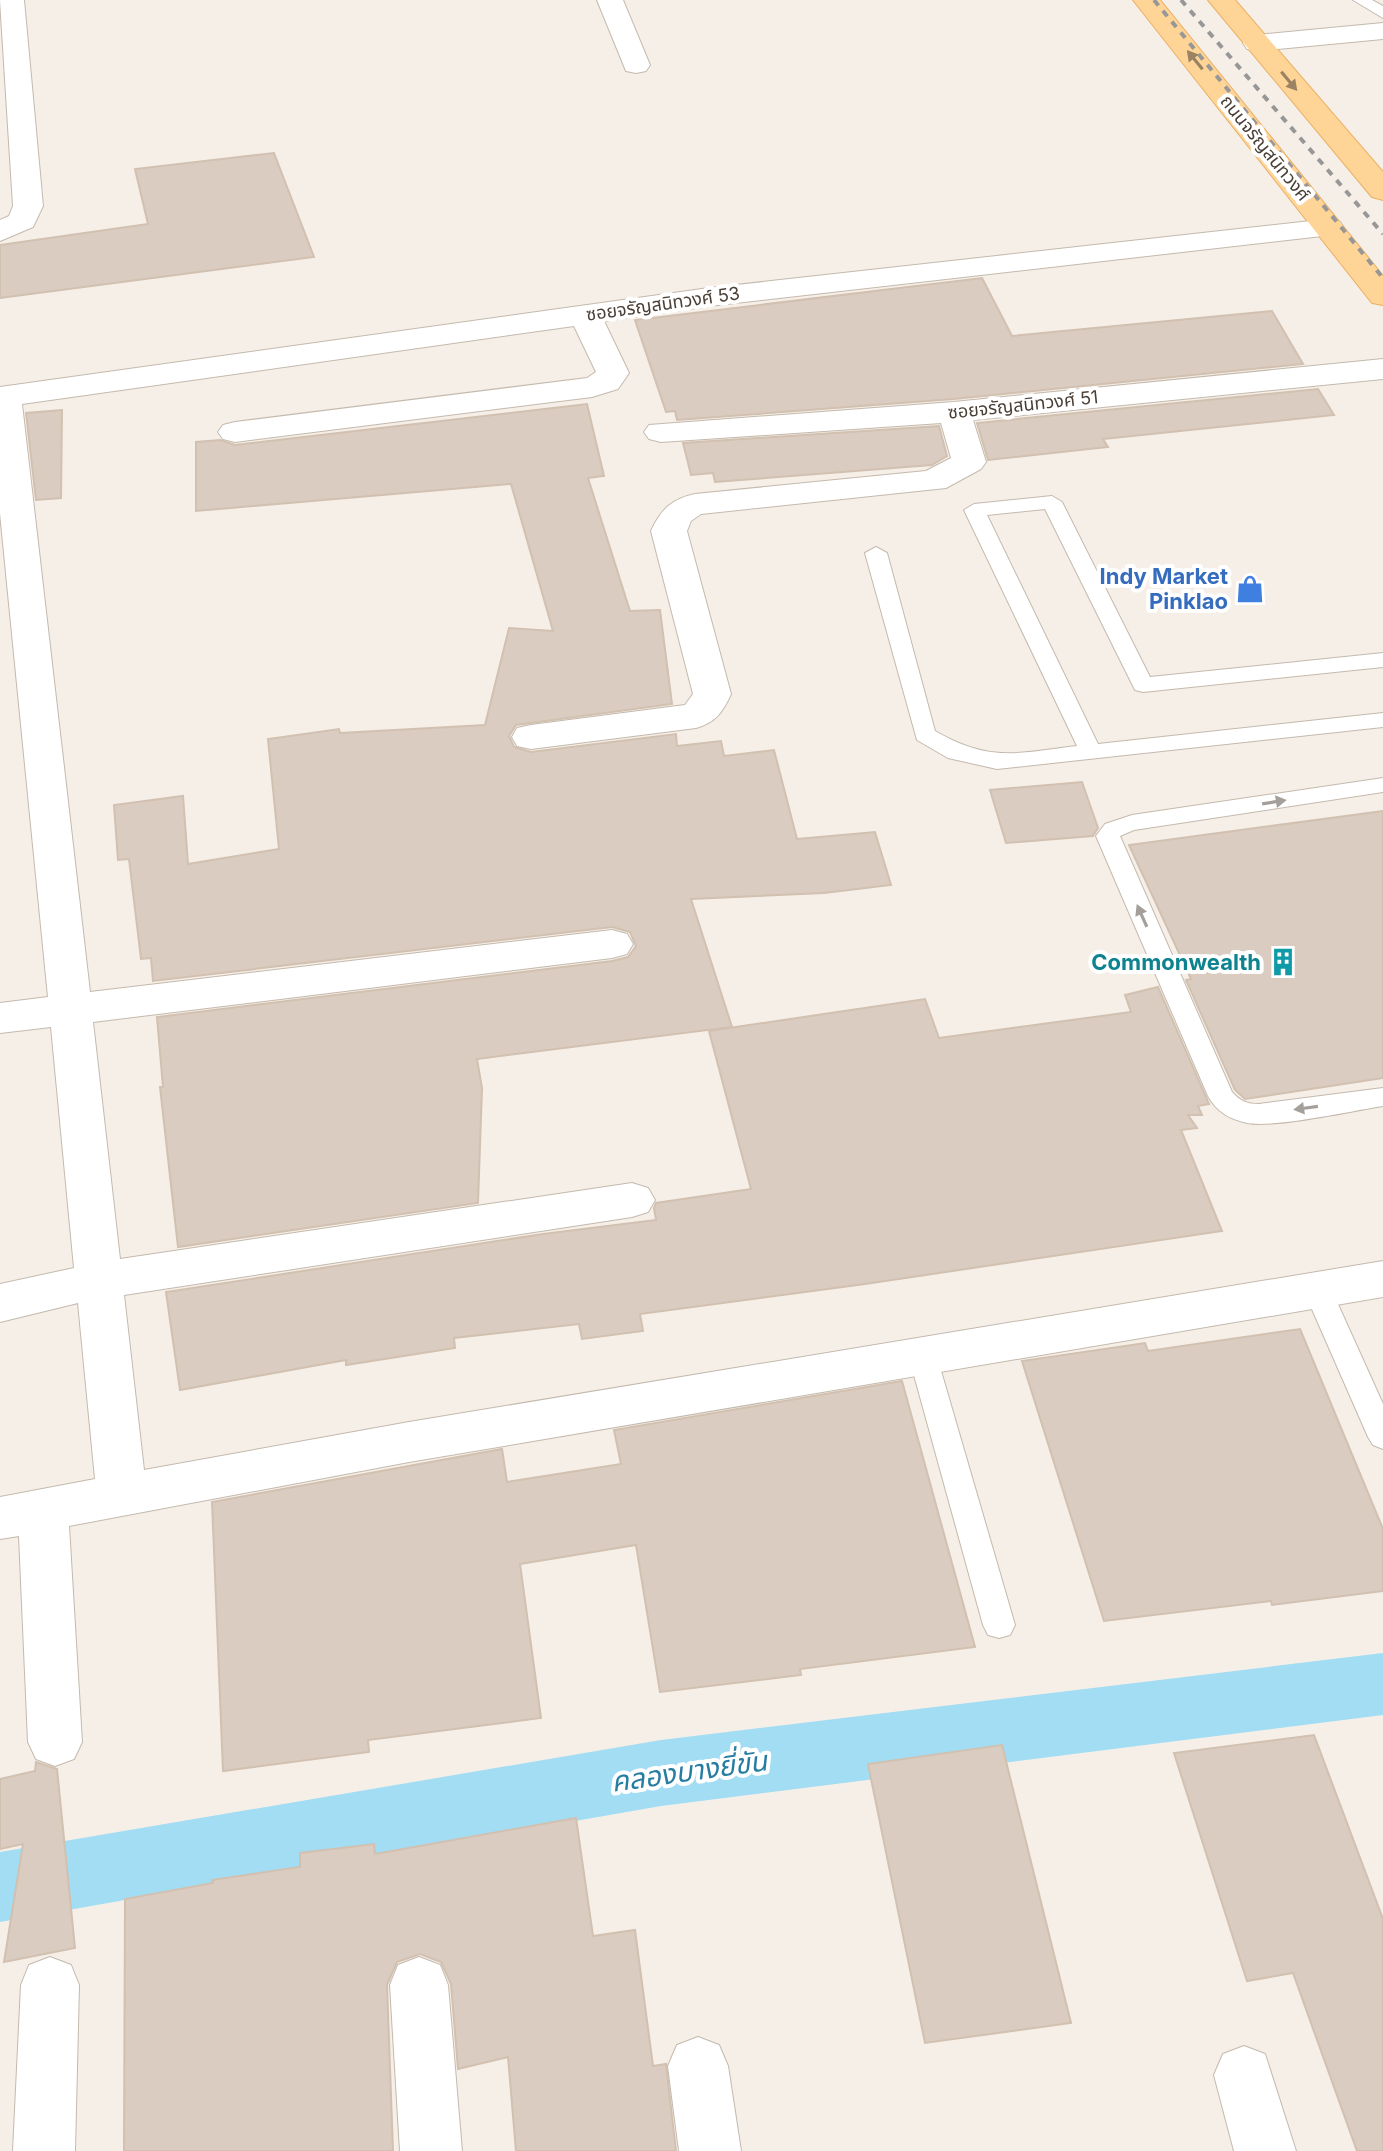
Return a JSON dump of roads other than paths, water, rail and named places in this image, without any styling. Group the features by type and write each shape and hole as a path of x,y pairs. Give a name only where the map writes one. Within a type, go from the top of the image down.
{"main road":[{"name":"ถนนจรัญสนิทวงศ์","path":"1146,0 1383,296"},
{"path":"1221,0 1383,191"}],"street":[{"path":"0,232 22,221 28,206 7,35 11,0"},
{"path":"610,0 636,65"},
{"path":"1257,43 1383,31"},
{"name":"ซอยจรัญสนิทวงศ์ 53","path":"3,397 709,297 1329,228"},
{"path":"235,432 592,387 606,382 613,373 585,315"},
{"name":"ซอยจรัญสนิทวงศ์ 51","path":"661,432 954,412 1383,369"},
{"path":"3,397 72,1007 122,1496"},
{"path":"531,737 696,716 707,706 712,694 669,531 682,508 695,504 934,481 969,462 954,412"},
{"path":"0,1018 612,944"},
{"path":"0,1303 100,1280 632,1200"},
{"path":"55,1742 21,1514 409,1442 1383,1279"},
{"path":"44,2151 50,1985"},
{"path":"419,1985 431,2151"},
{"path":"698,2066 710,2151"},
{"path":"1244,2075 1265,2151"}],"lane":[{"path":"1361,0 1383,13"},
{"path":"1091,752 974,510 1052,502 1143,685 1383,660"},
{"path":"876,553 925,735 956,753 997,762 1383,720"},
{"path":"1383,785 1125,824 1113,829 1108,836 1221,1096 1228,1105 1248,1114 1259,1114 1383,1097"},
{"path":"1318,1291 1383,1437"},
{"path":"923,1357 999,1625"}],"waterway":[{"name":"คลองบางยี่ขัน","path":"0,1887 661,1773 1383,1684"}],"railway":[{"path":"1154,0 1383,278"},
{"path":"1181,0 1383,234"}],"place":[{"name":"Indy Market Pinklao","path":"1250,589"},
{"name":"Commonwealth","path":"1283,962"}]}
